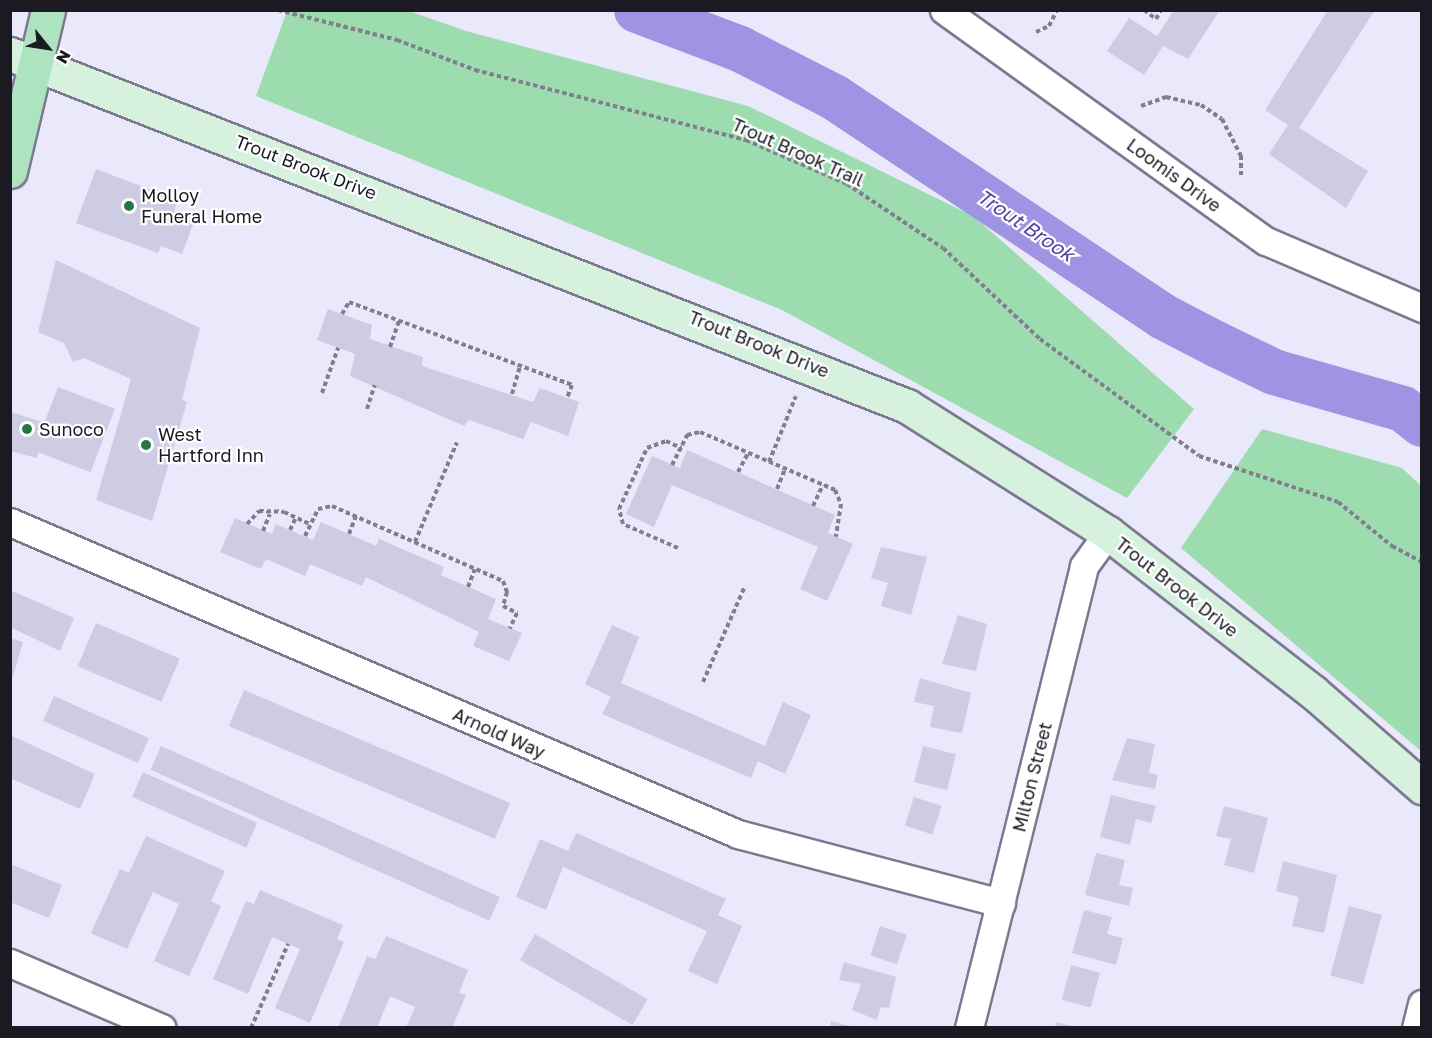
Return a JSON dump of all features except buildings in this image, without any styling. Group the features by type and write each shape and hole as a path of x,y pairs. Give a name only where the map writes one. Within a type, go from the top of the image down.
{"main road":[{"path":"10,171 23,59 48,10"},
{"name":"Trout Brook Drive","path":"23,59 850,380 951,431 1108,533 1313,692 1422,787"}],"street":[{"name":"Loomis Drive","path":"944,10 1266,241 1422,308"},
{"name":"Arnold Way","path":"10,522 738,834 1001,903"},
{"name":"Milton Street","path":"969,1028 1084,566 1108,533"},
{"path":"10,963 162,1028"},
{"path":"1416,1028 1422,1004"}],"path":[{"name":"Trout Brook Trail","path":"278,10 397,40 475,70 746,140 847,184 943,248 1040,339 1199,456 1338,502 1392,546 1422,562"},
{"path":"1036,32 1049,26 1057,10"},
{"path":"1144,10 1156,19 1161,10"},
{"path":"1141,106 1166,97 1201,105 1222,119 1240,156 1241,176"},
{"path":"342,315 349,302 572,385 567,398"},
{"path":"390,347 399,321"},
{"path":"322,393 338,348"},
{"path":"512,394 520,366"},
{"path":"367,409 375,385"},
{"path":"769,462 796,396"},
{"path":"672,465 687,435 700,432 835,490 841,504 836,537"},
{"path":"678,548 623,524 619,509 646,448 666,441 681,448"},
{"path":"415,542 457,442"},
{"path":"738,472 748,453"},
{"path":"777,489 785,469"},
{"path":"813,506 823,485"},
{"path":"304,537 318,509 332,506 415,542 502,581 503,606 517,613 510,628"},
{"path":"247,524 259,511 296,517 310,524"},
{"path":"263,531 270,514"},
{"path":"349,534 356,516"},
{"path":"290,530 296,517"},
{"path":"468,587 475,569"},
{"path":"703,682 744,588"},
{"path":"251,1028 288,944"}],"green space":[{"path":"287,11 409,11 466,31 748,106 973,216 1194,409 1127,498 782,310 256,96"},
{"path":"1262,429 1402,468 1421,486 1421,751 1181,548"}],"waterway":[{"name":"Trout Brook","path":"637,10 740,49 834,97 1162,316 1274,372 1403,409 1422,424"}],"place":[{"name":"Molloy Funeral Home","path":"129,206"},
{"name":"Sunoco","path":"27,429"},
{"name":"West Hartford Inn","path":"146,445"}]}
